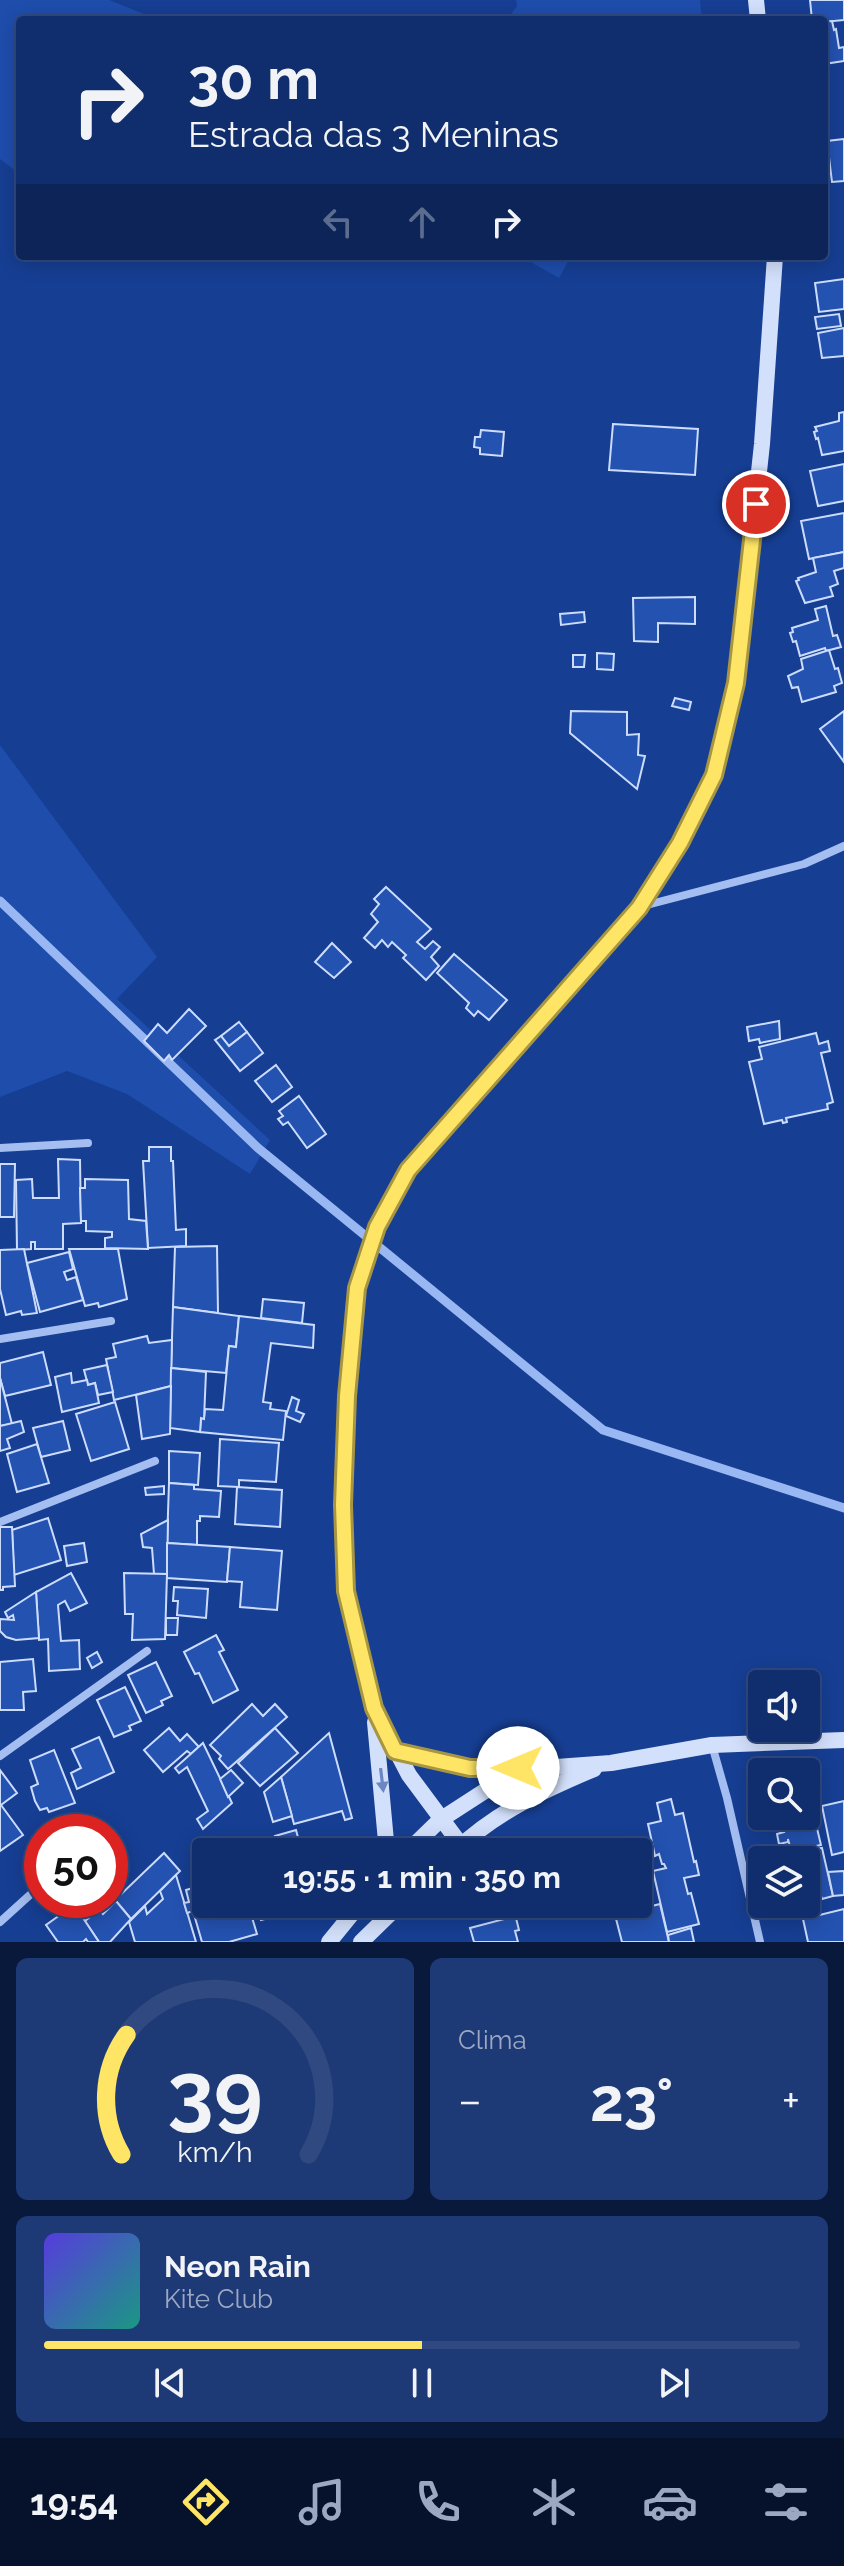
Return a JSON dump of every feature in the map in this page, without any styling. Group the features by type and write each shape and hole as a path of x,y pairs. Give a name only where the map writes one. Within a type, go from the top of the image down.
{"main road":[{"path":"386,1838 374,1708 346,1591 343,1505 357,1288 377,1227 408,1170 639,908 680,843 714,775 736,683 762,444 775,260"},
{"path":"374,1708 409,1775 451,1838"},
{"path":"395,1751 470,1768 543,1768 611,1763 712,1745 844,1740"},
{"path":"472,1838 509,1809 550,1787 611,1763"},
{"path":"421,1838 440,1820 491,1787 543,1768"},
{"path":"329,1942 349,1918"},
{"path":"361,1942 386,1918"}],"street":[{"path":"639,908 804,864 844,846"},
{"path":"0,1148 88,1143"},
{"path":"0,1339 111,1321"},
{"path":"0,1522 155,1461"},
{"path":"0,1756 147,1651"},
{"path":"712,1745 760,1942"},
{"path":"0,1922 24,1900"}],"shaded area":[{"path":"0,0 109,0 149,16 16,16 16,171 0,159"},
{"path":"516,0 700,0 702,16 510,16 517,6"},
{"path":"527,260 569,260 559,278"},
{"path":"0,745 157,957 117,999 270,1140 250,1174 127,1094 67,1071 0,1097"}],"building":[{"path":"810,0 844,0 844,20 828,22 828,16 812,16"},
{"path":"832,21 836,29 839,48 844,47 844,61 828,63 828,22"},
{"path":"844,139 844,181 832,182 828,141"},
{"path":"844,279 844,309 819,312 815,283"},
{"path":"839,314 841,326 817,329 815,317"},
{"path":"844,328 844,356 822,358 818,333"},
{"path":"844,412 844,451 822,455 815,427 839,421 839,413"},
{"path":"613,424 698,429 695,475 609,470"},
{"path":"481,430 504,432 502,456 480,454 480,448 474,447 475,437 480,437"},
{"path":"844,464 844,501 818,506 810,471"},
{"path":"844,513 844,552 809,559 801,521"},
{"path":"844,552 844,568 834,571 838,584 830,587 833,596 805,603 796,581 816,572 813,558"},
{"path":"695,597 695,624 658,623 658,642 634,641 633,598"},
{"path":"826,606 833,636 837,635 841,647 826,651 825,648 800,656 790,633 793,632 792,628 818,620 815,609"},
{"path":"584,612 585,622 561,625 560,614"},
{"path":"829,650 842,683 834,686 836,692 802,702 798,687 792,688 788,676 803,669 801,659"},
{"path":"597,653 614,654 613,670 597,669"},
{"path":"573,655 585,655 584,667 573,667"},
{"path":"675,698 691,702 689,710 672,706"},
{"path":"571,711 627,712 627,735 639,734 638,755 645,756 637,789 570,733"},
{"path":"844,711 844,762 820,729"},
{"path":"386,887 431,929 417,942 425,949 433,941 440,947 431,957 439,966 426,980 403,958 406,955 392,942 388,947 382,940 375,948 364,938 378,922 371,914 379,904 374,899"},
{"path":"332,943 351,962 334,978 315,962"},
{"path":"454,954 507,1000 489,1020 478,1011 474,1016 466,1008 469,1003 437,973"},
{"path":"189,1009 206,1026 172,1060 169,1055 164,1061 144,1041 158,1024 167,1033"},
{"path":"779,1021 780,1039 760,1043 759,1039 749,1041 747,1027"},
{"path":"239,1022 247,1032 229,1046 221,1036"},
{"path":"247,1032 263,1053 240,1071 215,1040 221,1036 229,1046"},
{"path":"816,1033 819,1044 828,1041 830,1051 821,1053 833,1102 827,1104 828,1109 786,1118 787,1122 783,1123 782,1120 764,1124 749,1062 762,1059 759,1047"},
{"path":"276,1065 292,1087 272,1102 255,1081"},
{"path":"299,1096 326,1134 307,1148 288,1122 283,1125 278,1119 283,1116 279,1111"},
{"path":"149,1147 171,1147 176,1230 186,1229 186,1246 148,1248 143,1161 149,1161"},
{"path":"58,1159 80,1160 81,1223 63,1224 63,1249 35,1249 35,1242 31,1242 31,1249 17,1250 16,1180 32,1179 33,1198 59,1198"},
{"path":"0,1164 15,1164 14,1217 0,1217"},
{"path":"85,1179 128,1180 129,1219 146,1221 148,1249 105,1248 105,1238 112,1237 112,1232 86,1231 86,1221 81,1221 80,1188 85,1188"},
{"path":"217,1246 218,1313 173,1307 175,1247"},
{"path":"24,1249 37,1313 22,1315 21,1311 6,1315 0,1289 0,1250"},
{"path":"69,1249 118,1249 127,1299 99,1307 98,1303 85,1306"},
{"path":"69,1252 73,1269 64,1272 67,1280 76,1277 83,1300 40,1312 27,1263"},
{"path":"263,1299 304,1303 302,1323 261,1318"},
{"path":"173,1307 239,1316 236,1347 229,1346 226,1373 171,1368"},
{"path":"239,1316 314,1325 313,1348 271,1343 263,1402 271,1403 270,1409 286,1411 283,1440 200,1432 205,1409 223,1410 229,1346 236,1347"},
{"path":"147,1336 149,1343 172,1340 171,1386 114,1400 106,1359 116,1357 113,1344"},
{"path":"43,1352 51,1385 5,1396 0,1363"},
{"path":"107,1365 113,1392 98,1395 95,1383 88,1385 84,1370"},
{"path":"171,1368 206,1372 204,1419 201,1418 200,1432 170,1428"},
{"path":"71,1373 72,1383 87,1380 88,1385 95,1383 99,1403 62,1412 55,1377"},
{"path":"0,1378 12,1424 0,1426"},
{"path":"171,1386 170,1434 142,1439 136,1395"},
{"path":"292,1397 299,1400 296,1411 304,1414 300,1422 286,1416"},
{"path":"115,1402 129,1449 91,1461 76,1414"},
{"path":"21,1421 24,1432 7,1439 10,1448 0,1451 0,1426"},
{"path":"63,1421 70,1450 41,1457 33,1428"},
{"path":"220,1439 279,1443 276,1482 239,1480 239,1487 218,1486"},
{"path":"37,1444 49,1483 17,1492 7,1454"},
{"path":"169,1451 200,1453 198,1485 169,1483"},
{"path":"169,1483 221,1491 219,1517 200,1516 200,1521 197,1521 197,1545 167,1543"},
{"path":"164,1486 164,1494 146,1495 145,1488"},
{"path":"237,1487 282,1490 280,1527 235,1524"},
{"path":"48,1518 61,1560 14,1575 12,1530"},
{"path":"168,1520 167,1574 154,1574 152,1548 143,1547 141,1534"},
{"path":"0,1527 12,1527 15,1586 3,1587 3,1590 0,1590"},
{"path":"84,1543 87,1562 67,1566 64,1546"},
{"path":"167,1543 230,1547 227,1582 167,1578"},
{"path":"230,1547 282,1551 277,1610 240,1607 242,1582 227,1581"},
{"path":"71,1573 87,1603 70,1611 65,1601 58,1605 61,1641 79,1640 80,1669 49,1671 48,1639 39,1640 36,1592"},
{"path":"124,1573 167,1574 165,1639 132,1640 133,1614 125,1614"},
{"path":"174,1587 208,1589 206,1618 177,1615 178,1601 173,1601"},
{"path":"36,1592 39,1638 16,1640 6,1637 0,1631 0,1619 14,1620 13,1615 8,1618 5,1612"},
{"path":"166,1618 178,1618 177,1635 166,1635"},
{"path":"216,1635 224,1650 219,1652 238,1690 213,1703 199,1673 195,1674 184,1652"},
{"path":"97,1652 102,1662 92,1668 87,1658"},
{"path":"33,1659 36,1691 23,1692 24,1710 0,1710 0,1662"},
{"path":"156,1662 172,1696 161,1701 163,1705 146,1713 128,1675"},
{"path":"125,1687 141,1721 129,1726 131,1730 114,1737 97,1700"},
{"path":"252,1704 263,1716 275,1704 287,1717 228,1769 210,1745"},
{"path":"169,1728 180,1741 187,1734 199,1747 191,1754 187,1751 163,1772 144,1750"},
{"path":"275,1728 298,1753 260,1786 238,1763"},
{"path":"329,1733 352,1818 345,1820 342,1811 294,1824 281,1777"},
{"path":"99,1737 114,1772 77,1789 71,1773 81,1768 72,1749"},
{"path":"203,1743 232,1803 203,1829 197,1819 208,1811 187,1767 179,1773 175,1768"},
{"path":"54,1750 75,1803 49,1812 47,1808 40,1810 35,1801 31,1787 38,1784 30,1760"},
{"path":"0,1770 17,1793 1,1805 23,1835 0,1851"},
{"path":"231,1770 243,1783 228,1797 220,1779"},
{"path":"281,1777 292,1816 273,1822 264,1792"},
{"path":"671,1799 675,1815 683,1813 699,1875 684,1878 699,1924 667,1932 653,1871 666,1868 659,1854 655,1856 648,1824 661,1821 657,1803"},
{"path":"844,1801 844,1852 832,1855 822,1806"},
{"path":"296,1830 298,1838 276,1838"},
{"path":"817,1830 821,1845 790,1846 788,1839 788,1842 779,1844 777,1834"},
{"path":"820,1848 833,1896 822,1899 820,1892"},
{"path":"164,1853 180,1871 131,1919 128,1915 128,1888"},
{"path":"844,1871 844,1895 833,1896 828,1872"},
{"path":"176,1875 196,1942 135,1942 129,1922 145,1906 147,1914 163,1899 160,1891"},
{"path":"192,1888 192,1911 187,1913 184,1903 189,1902 186,1890"},
{"path":"660,1904 669,1942 622,1942 616,1918 652,1918 652,1906"},
{"path":"844,1909 844,1942 808,1942 803,1919 820,1918 820,1915"},
{"path":"128,1915 131,1919 110,1942 99,1942 85,1921 89,1918 128,1918"},
{"path":"56,1918 83,1918 99,1942 88,1942 86,1939 83,1942 58,1942 46,1925"},
{"path":"195,1918 252,1918 257,1934 229,1942 202,1942"},
{"path":"516,1918 518,1942 474,1942 470,1928"},
{"path":"691,1928 694,1942 669,1942 668,1935"}],"waterway":[{"path":"0,901 258,1148 603,1430 844,1508"}],"route":[{"path":"518,1768 470,1768 395,1751 374,1708 346,1591 343,1505 347,1396 357,1288 377,1227 408,1170 639,908 680,843 714,775 736,683 756,504"}]}
